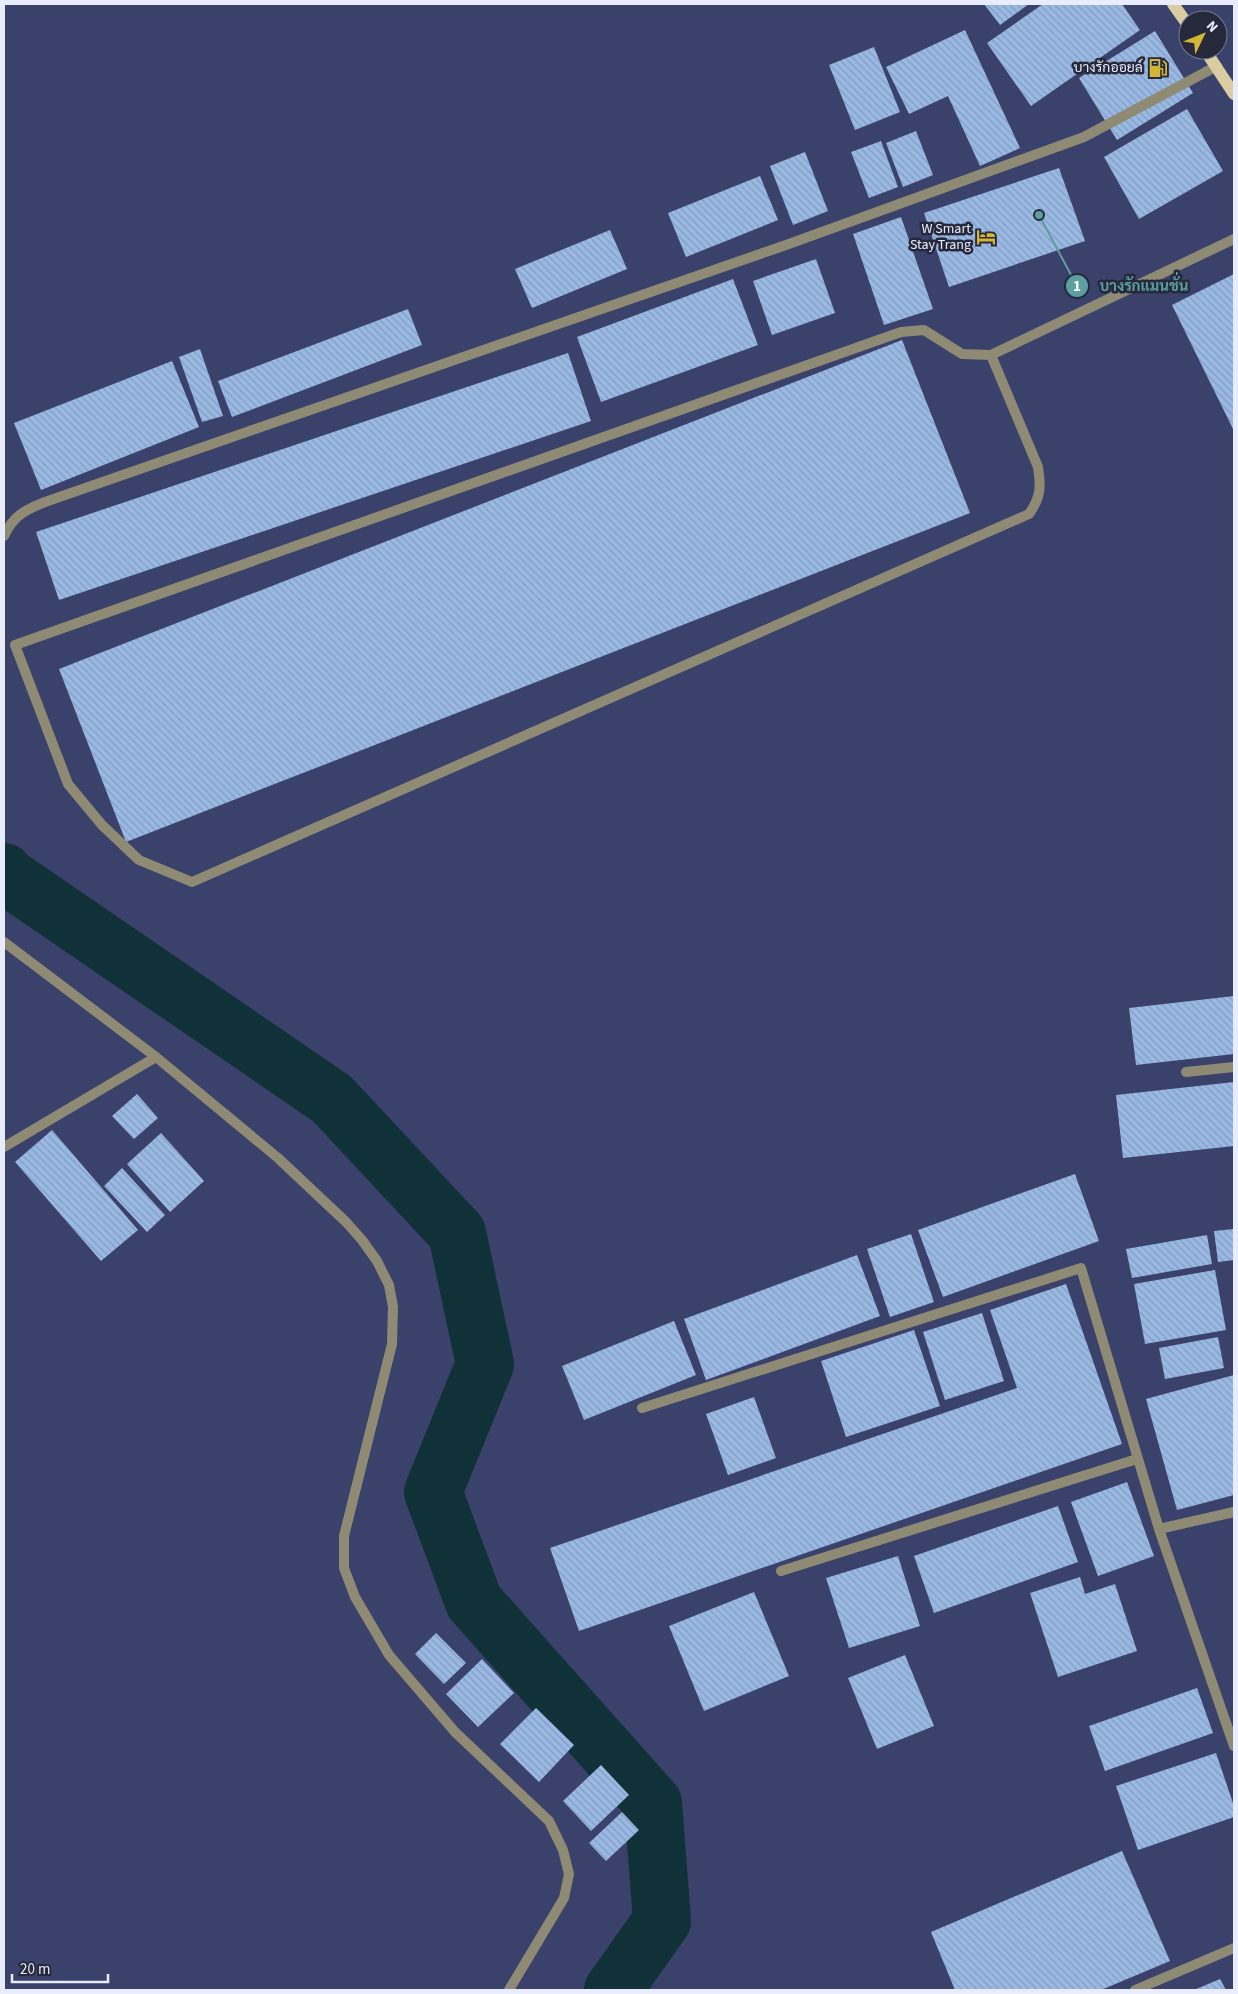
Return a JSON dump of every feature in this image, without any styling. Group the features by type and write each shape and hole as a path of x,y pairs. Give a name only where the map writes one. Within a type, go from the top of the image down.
{"main road":[{"path":"1212,60 1234,94"}],"street":[{"path":"4,536 9,524 24,510 45,502 786,245 1084,137 1217,66"},
{"path":"991,355 1038,467 1040,485 1038,501 1029,514 192,882 140,860 102,826 68,784 15,645 901,332 924,330 962,354 991,355 1234,239"},
{"path":"4,942 156,1058 278,1158 346,1222 372,1254 389,1284 393,1307 392,1344 344,1536 344,1568 355,1597 389,1656 455,1732 549,1821 563,1850 569,1874 564,1898 509,1990"},
{"path":"4,1146 156,1058"},
{"path":"1186,1072 1234,1067"},
{"path":"642,1408 1081,1268 1159,1529 1234,1746"},
{"path":"780,1571 1137,1459"},
{"path":"1159,1529 1234,1512"},
{"path":"1135,1990 1234,1948"}],"building":[{"path":"984,4 1029,4 1000,25"},
{"path":"1043,4 1122,4 1140,30 1031,106 987,43"},
{"path":"965,30 1020,148 980,166 948,96 909,114 886,67"},
{"path":"1155,31 1193,93 1117,140 1079,78"},
{"path":"874,47 900,112 855,130 829,65"},
{"path":"1187,109 1223,171 1139,219 1104,157"},
{"path":"916,131 933,175 903,187 886,143"},
{"path":"881,141 898,187 869,198 851,152"},
{"path":"805,152 828,211 793,225 770,166"},
{"path":"1059,168 1085,241 949,287 924,213"},
{"path":"760,176 778,220 686,257 668,213"},
{"path":"901,217 933,309 884,325 853,234"},
{"path":"610,230 627,269 532,308 515,269"},
{"path":"816,259 835,313 772,335 753,281"},
{"path":"1234,274 1234,431 1172,305"},
{"path":"733,279 758,345 601,402 577,337"},
{"path":"408,309 422,345 232,417 218,381"},
{"path":"902,340 970,513 126,842 59,669"},
{"path":"200,349 223,416 202,422 179,357"},
{"path":"568,353 591,421 59,600 36,532"},
{"path":"172,361 199,427 41,490 14,423"},
{"path":"1234,996 1234,1054 1136,1065 1129,1008"},
{"path":"1234,1082 1234,1146 1123,1158 1116,1095"},
{"path":"137,1094 158,1118 134,1139 112,1116"},
{"path":"52,1130 138,1230 101,1261 15,1162"},
{"path":"161,1133 204,1181 170,1212 127,1164"},
{"path":"122,1168 165,1215 147,1232 104,1186"},
{"path":"1075,1174 1099,1241 943,1297 918,1230"},
{"path":"1234,1229 1234,1260 1218,1262 1214,1231"},
{"path":"911,1234 934,1302 890,1317 867,1249"},
{"path":"1207,1235 1212,1264 1132,1278 1126,1249"},
{"path":"857,1255 880,1316 706,1380 684,1319"},
{"path":"1215,1270 1226,1330 1145,1344 1134,1284"},
{"path":"1066,1284 1122,1444 579,1631 550,1548 1017,1388 990,1310"},
{"path":"982,1313 1004,1381 945,1400 923,1332"},
{"path":"674,1321 696,1375 584,1420 562,1366"},
{"path":"914,1330 940,1406 846,1437 821,1361"},
{"path":"1218,1337 1224,1368 1165,1379 1159,1348"},
{"path":"1234,1375 1234,1495 1177,1510 1146,1399"},
{"path":"754,1397 776,1458 728,1475 706,1414"},
{"path":"1127,1482 1154,1556 1098,1576 1071,1502"},
{"path":"1058,1506 1078,1562 934,1613 914,1556"},
{"path":"898,1556 920,1626 849,1648 826,1578"},
{"path":"1080,1577 1085,1594 1115,1584 1137,1651 1058,1677 1030,1593"},
{"path":"754,1592 789,1676 704,1711 669,1626"},
{"path":"436,1633 466,1663 444,1684 415,1654"},
{"path":"905,1655 934,1726 877,1749 848,1678"},
{"path":"482,1659 514,1693 478,1727 446,1694"},
{"path":"1197,1688 1213,1733 1105,1771 1089,1726"},
{"path":"536,1708 574,1745 539,1782 500,1744"},
{"path":"1216,1753 1234,1806 1234,1817 1138,1850 1116,1786"},
{"path":"601,1765 629,1795 591,1831 563,1801"},
{"path":"622,1812 639,1830 606,1861 589,1843"},
{"path":"1122,1851 1170,1961 1101,1990 955,1990 931,1932"},
{"path":"1220,1979 1226,1990 1194,1990"}],"waterway":[{"path":"4,872 8,877 332,1099 457,1233 485,1364 433,1492 474,1602 653,1803 662,1921 613,1990"}],"place":[{"name":"บางรักออยล์","path":"1158,68"},
{"name":"บางรักแมนชั่น","path":"1039,215"},
{"name":"W Smart Stay Trang","path":"986,237"}]}
